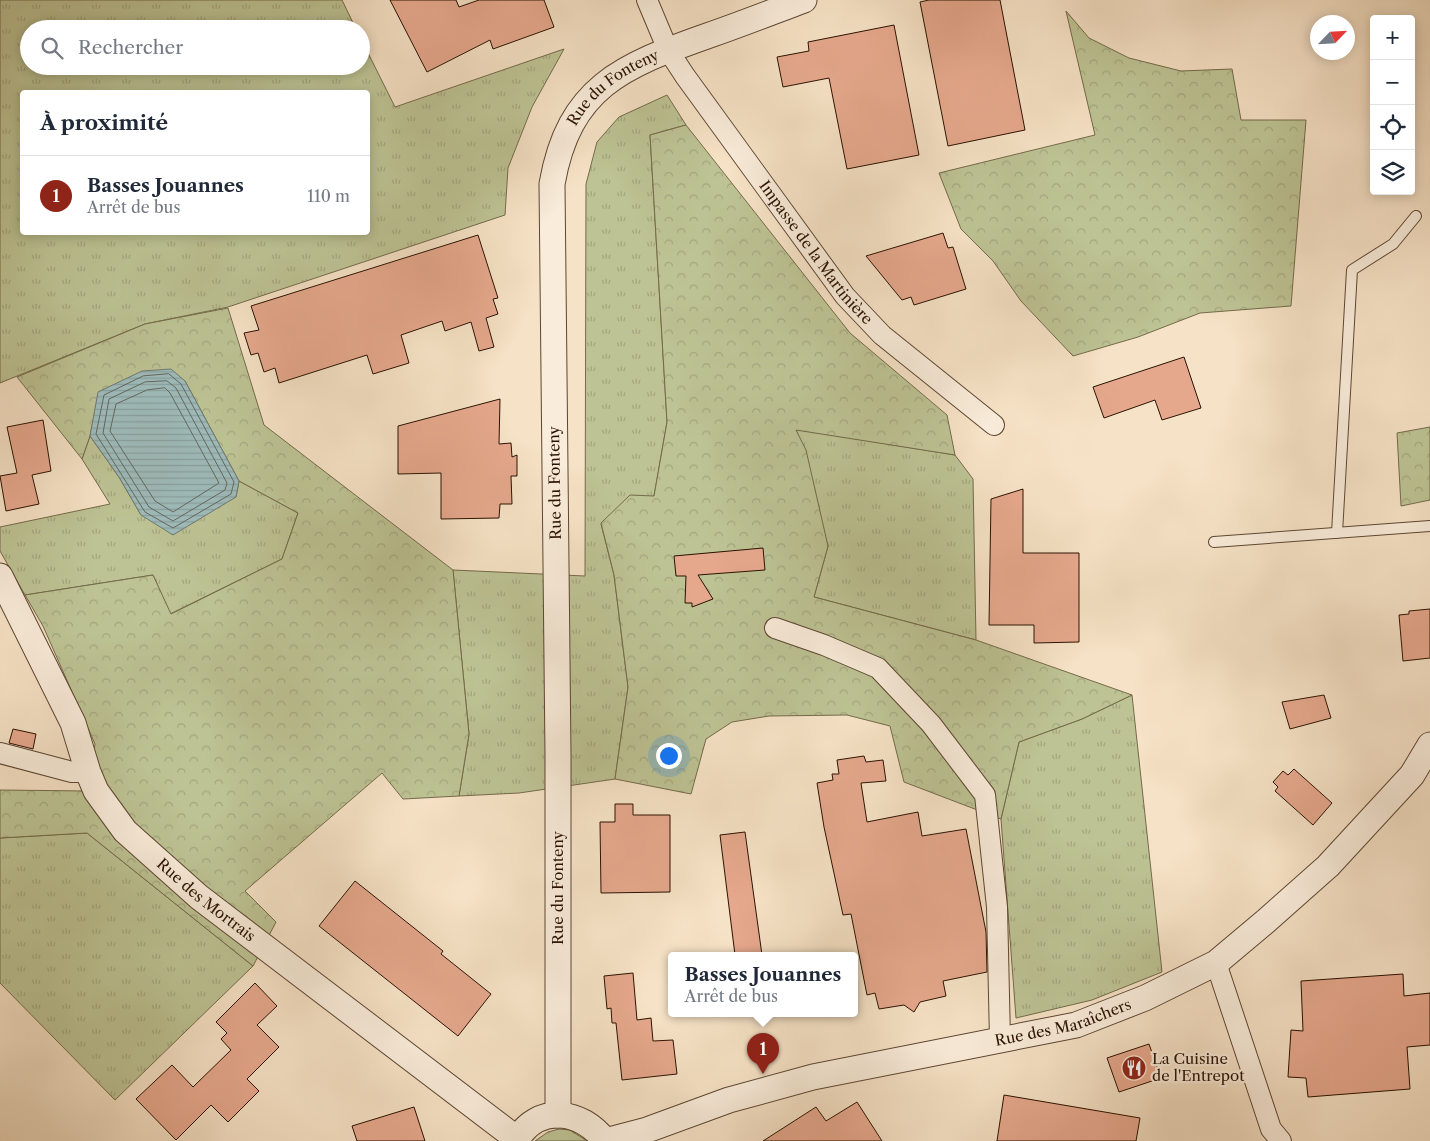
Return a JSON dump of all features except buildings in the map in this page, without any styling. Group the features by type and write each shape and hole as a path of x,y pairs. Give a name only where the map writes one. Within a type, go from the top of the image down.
{"street":[{"name":"Impasse de la Martinière","path":"647,0 668,50 704,104 845,296 882,335 994,425"},
{"name":"Rue du Fonteny","path":"558,1115 558,755 552,184 557,155 571,121 595,91 619,73 668,50 804,0"},
{"name":"Rue des Mortrais","path":"0,576 73,723 88,772 108,810 125,831 199,897 517,1140"},
{"path":"776,628 824,645 878,668 931,724 985,795 997,907 1000,1040"},
{"name":"Rue des Maraîchers","path":"605,1141 647,1130 729,1100 813,1077 1076,1025 1145,998 1216,963 1328,866 1412,775 1430,745"},
{"path":"0,753 72,772 88,772"},
{"path":"1216,963 1271,1129 1281,1141"},
{"path":"517,1140 535,1122 558,1115 572,1116 585,1121 605,1141"}],"lane":[{"path":"1337,533 1352,270 1393,244 1416,216"},
{"path":"1214,542 1430,526"}],"green space":[{"path":"0,0 342,0 352,20 20,20 20,75 370,75 370,57 395,107 564,49 532,107 508,168 505,215 228,307 145,324 0,383"},
{"path":"1066,11 1089,38 1129,58 1181,71 1232,69 1241,120 1306,120 1291,306 1200,313 1138,337 1073,356 1021,301 993,261 961,229 939,173 1095,135"},
{"path":"667,95 686,125 650,135 667,422 654,496 601,524 614,575 628,687 615,779 519,793 459,796 469,734 453,570 585,576 586,184 597,142 619,117"},
{"path":"686,125 850,333 947,415 955,455 796,430 806,450 828,546 814,597 976,640 1132,695 1082,719 1019,742 1001,819 904,782 890,726 847,715 769,716 732,722 706,739 691,794 615,779 628,687 614,575 601,523 630,495 654,496 667,422 650,135"},
{"path":"228,308 264,425 453,570 469,734 459,796 403,799 382,773 245,891 276,922 253,966 87,833 0,838 0,790 87,791 95,744 43,626 25,595 153,575 171,614 282,559 298,513 239,481 185,381 99,392 90,436 82,459 17,377 145,324"},
{"path":"1430,427 1430,500 1401,506 1397,433"},
{"path":"796,429 955,455 973,479 976,640 814,597 828,546"},
{"path":"90,436 119,477 141,515 236,497 239,481 298,513 282,559 170,614 153,575 25,595 0,551 0,527 110,504 82,459"},
{"path":"1132,695 1162,972 1092,1000 1016,1018 1001,819 1019,742 1082,719"},
{"path":"87,833 253,966 115,1100 0,983 0,838"},
{"path":"559,1129 570,1130 587,1141 535,1141 548,1132"}],"water":[{"path":"171,369 185,381 239,481 236,497 173,535 141,515 119,477 90,436 98,392 142,371"}],"place":[{"name":"La Cuisine de l'Entrepot","path":"1134,1068"},
{"name":"Basses Jouannes","path":"763,1074"}]}
